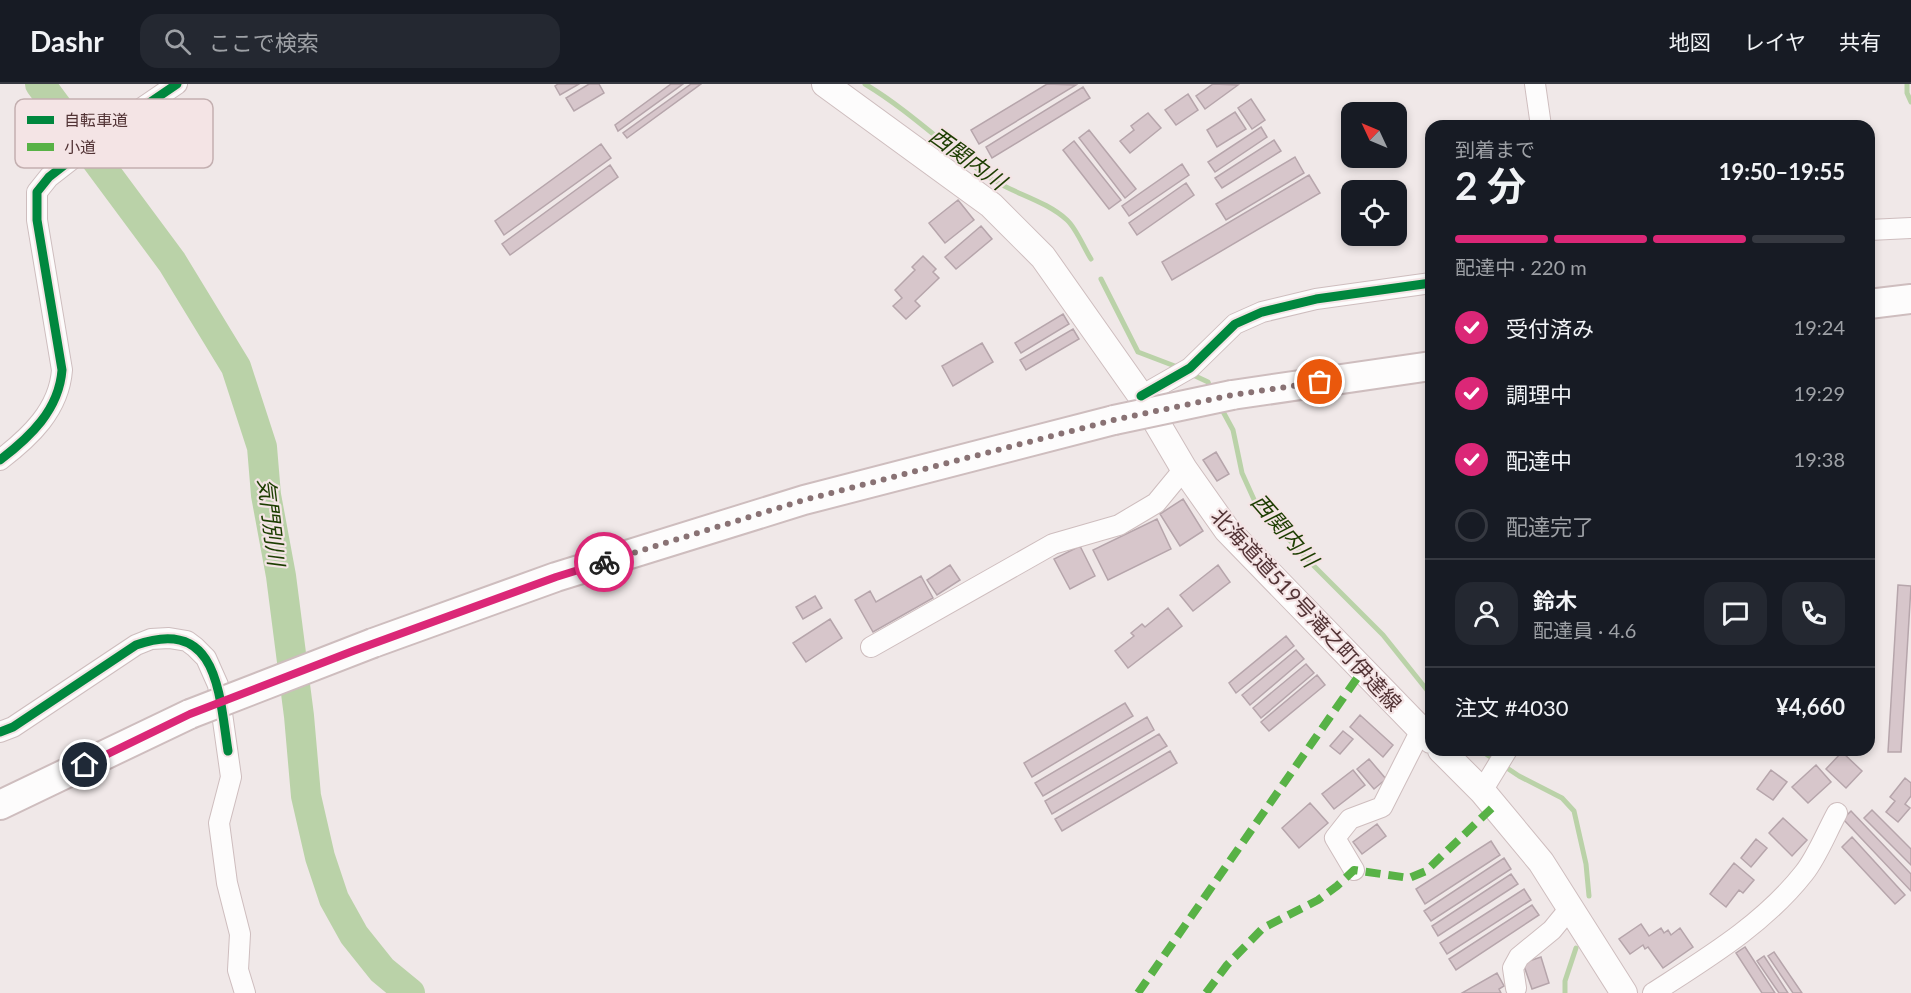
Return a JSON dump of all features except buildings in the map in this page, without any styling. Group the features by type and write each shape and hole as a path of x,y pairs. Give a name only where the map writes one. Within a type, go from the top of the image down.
{"highway":[{"path":"1875,303 1911,299"},
{"path":"1875,319 1911,318"},
{"path":"0,806 190,714 373,643 556,577 804,500 1114,420 1232,395 1425,367"}],"main road":[{"name":"北海道道519号滝之町伊達線","path":"825,84 992,205 1043,257 1141,396 1184,469 1227,530 1425,734"},
{"path":"1447,756 1482,791 1541,862 1624,993"}],"street":[{"path":"155,99 177,84"},
{"path":"1535,84 1540,120"},
{"path":"0,460 43,420 60,387 62,370 37,220 37,192 49,177 61,168"},
{"path":"1875,230 1911,228"},
{"path":"1141,396 1183,373 1235,324 1262,312 1316,299 1425,284"},
{"path":"871,647 1053,544 1119,525 1156,503 1184,469"},
{"path":"0,732 13,727 136,645 151,639 169,638 187,641 195,646 206,658 218,684 228,751 231,777 219,823 227,883 240,934 238,970 245,993"},
{"path":"1354,870 1335,838 1350,819 1382,807 1425,737"},
{"path":"1482,791 1502,758"},
{"path":"1653,993 1729,943 1777,904 1806,871 1837,813"},
{"path":"1516,988 1514,968 1519,957 1552,930 1570,908"}],"waterway":[{"name":"気門別川","path":"40,84 51,99"},
{"name":"西関内川","path":"865,84 990,178 1058,213 1074,228 1091,259"},
{"path":"1907,84 1907,93 1911,102"},
{"name":"気門別川","path":"102,168 172,262 236,367 262,447 266,495 281,576 299,716 306,796 320,857 334,899 354,935 382,970 410,993"},
{"name":"西関内川","path":"1101,279 1138,352 1180,368"},
{"name":"西関内川","path":"1191,374 1208,382 1211,390"},
{"name":"西関内川","path":"1220,406 1233,430 1242,473 1256,504 1383,635 1425,688"},
{"name":"西関内川","path":"1489,756 1519,776 1562,798 1574,811 1586,864 1589,896"},
{"name":"西関内川","path":"1565,993 1565,981 1576,948"}],"marked path":[{"path":"1138,993 1362,671"},
{"path":"1206,993 1227,965 1263,928 1318,900 1354,870 1409,878 1426,871 1494,806"}],"cycle path":[{"path":"155,99 177,84"},
{"path":"0,460 22,442 41,421 49,410 60,384 62,370 37,220 37,192 49,177 61,168"},
{"path":"1141,396 1190,368 1235,324 1262,312 1316,299 1425,284"},
{"path":"0,732 13,727 136,645 163,639 184,641 199,651 209,665 217,684 228,751"}],"way so far":[{"path":"604,562 804,500 1114,420 1232,395 1320,382"}],"route":[{"path":"85,765 190,714 373,643 604,562"}]}
